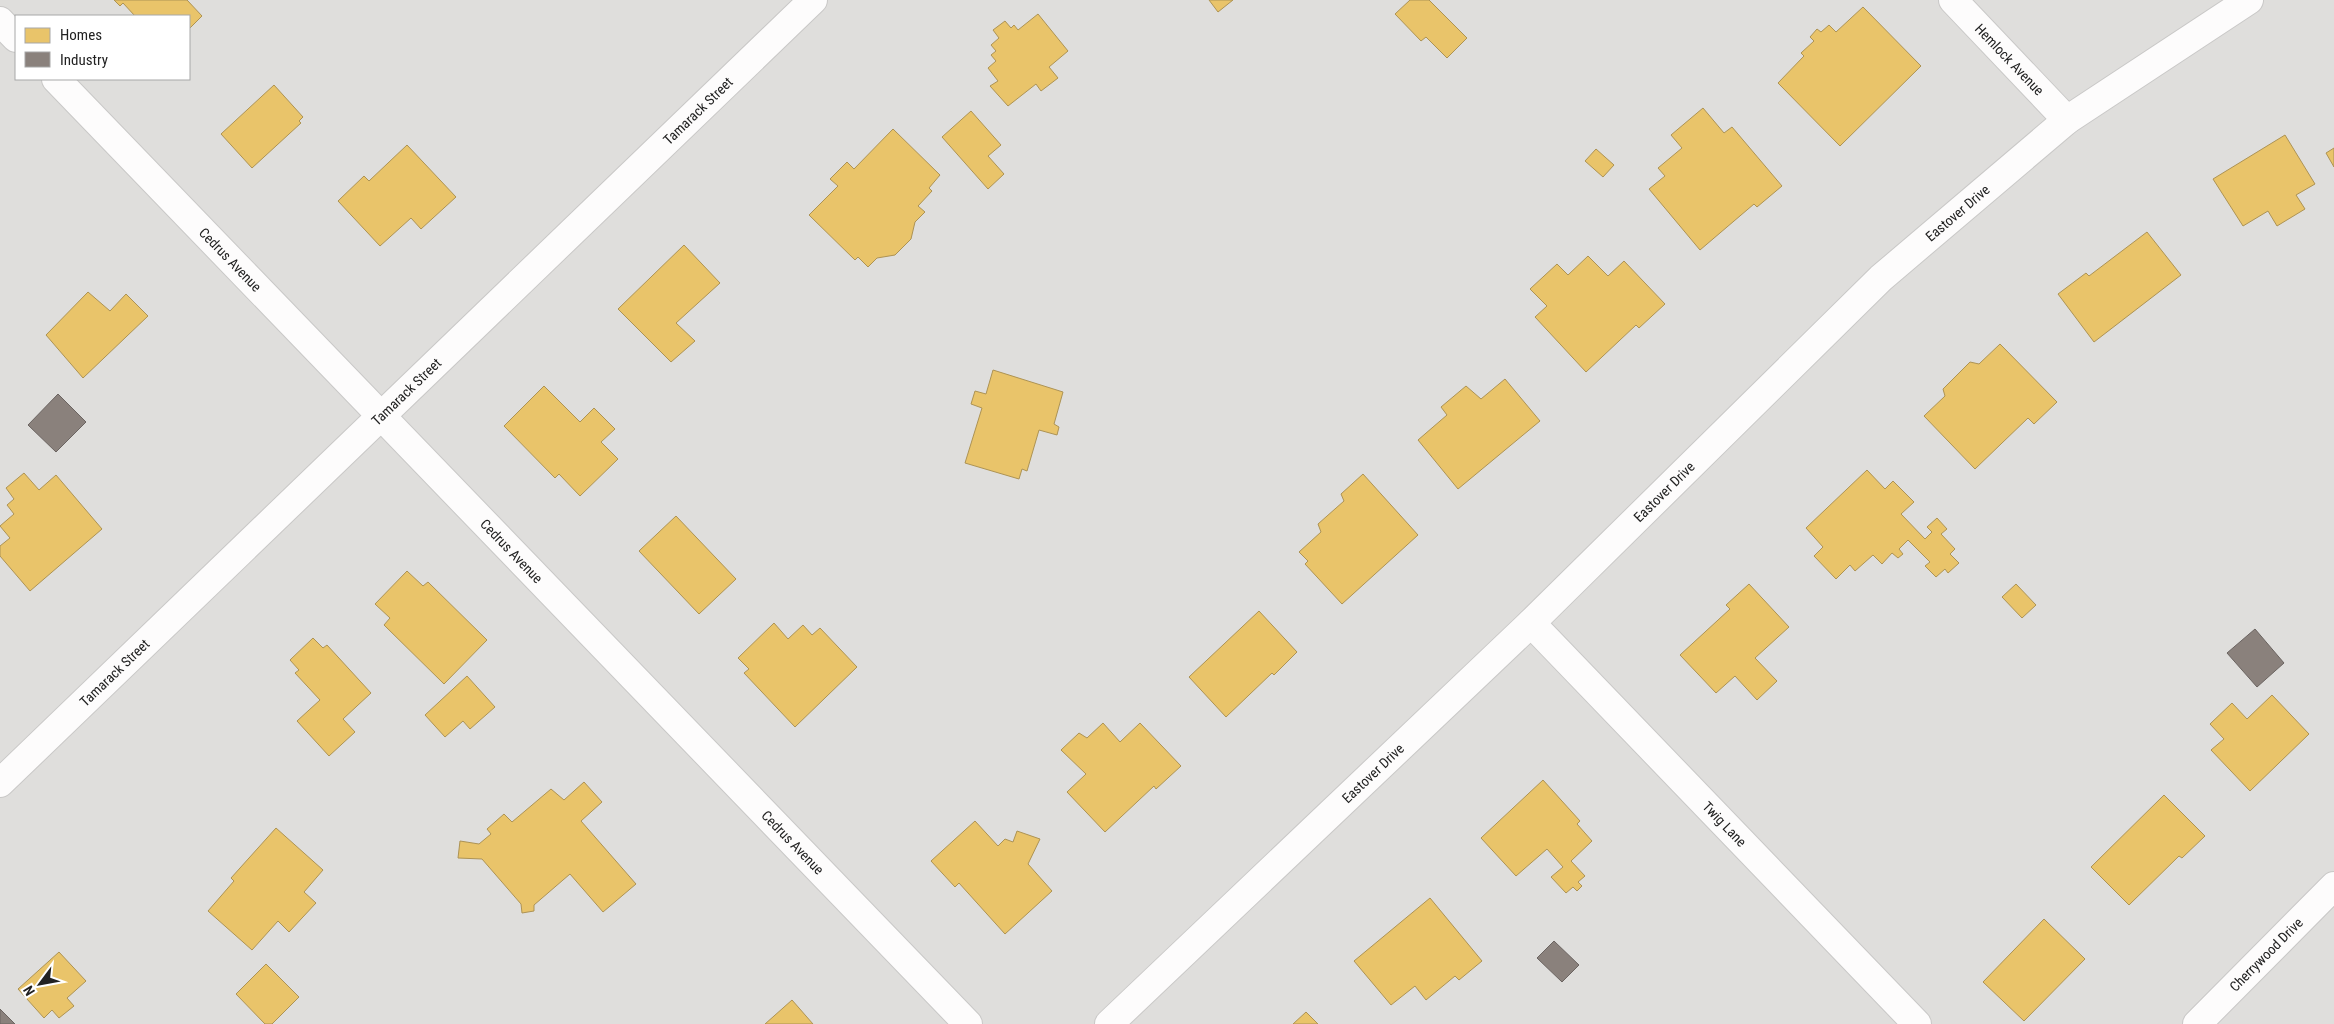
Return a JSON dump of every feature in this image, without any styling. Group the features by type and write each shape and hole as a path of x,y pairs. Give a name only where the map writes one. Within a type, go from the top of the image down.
{"street":[{"name":"Tamarack Street","path":"0,783 813,0"},
{"name":"Hemlock Avenue","path":"1953,0 2067,120"},
{"name":"Eastover Drive","path":"1109,1024 1531,623 1881,278 2067,120 2250,0"},
{"path":"0,21 15,37"},
{"name":"Cedrus Avenue","path":"57,80 968,1024"},
{"name":"Twig Lane","path":"1531,623 1917,1024"},
{"name":"Cherrywood Drive","path":"2197,1024 2334,886"}],"shaded area":[{"path":"0,0 2334,0 2334,1024 0,1024"}],"building: Homes":[{"path":"114,0 187,0 202,16 190,28 190,15 134,15 123,3 120,6"},
{"path":"1209,0 1233,0 1218,12"},
{"path":"1410,0 1429,0 1467,38 1447,58 1426,37 1421,41 1395,14"},
{"path":"1863,7 1921,66 1840,146 1778,83 1804,56 1801,53 1814,41 1810,37 1817,29 1821,32 1829,25 1836,32"},
{"path":"1038,14 1068,51 1049,67 1058,78 1041,91 1036,84 1008,106 990,86 998,81 988,68 996,61 991,55 996,51 991,45 999,38 993,30 1005,21 1011,28 1014,25 1018,30"},
{"path":"274,85 303,117 299,121 301,123 252,168 221,134"},
{"path":"1703,108 1724,133 1732,127 1782,186 1757,207 1754,204 1700,250 1649,189 1665,176 1658,168 1682,148 1671,135"},
{"path":"971,111 1001,145 988,156 1004,174 988,189 942,137"},
{"path":"893,129 940,175 929,188 932,191 918,206 925,212 915,222 911,239 895,255 877,258 868,267 858,257 855,260 809,215 838,186 830,179 847,162 854,169"},
{"path":"2285,135 2315,184 2296,195 2305,209 2277,226 2268,211 2243,226 2213,179"},
{"path":"407,145 456,197 421,229 411,218 380,246 338,201 364,176 369,181"},
{"path":"2334,148 2334,167 2326,153"},
{"path":"1596,149 1614,165 1603,177 1585,161"},
{"path":"2147,232 2181,275 2094,342 2058,294 2086,273 2089,276"},
{"path":"684,245 720,283 676,323 695,341 671,362 618,309"},
{"path":"1588,256 1608,276 1624,261 1665,304 1639,328 1636,325 1586,372 1535,317 1547,306 1530,289 1557,264 1568,275"},
{"path":"88,292 110,311 126,294 148,316 83,378 46,335"},
{"path":"2000,344 2057,402 2034,424 2028,418 1975,469 1924,416 1945,396 1943,389 1970,362 1979,364"},
{"path":"993,370 1063,392 1054,424 1059,427 1057,435 1039,430 1027,471 1022,469 1019,479 965,463 982,408 971,404 975,391 986,394"},
{"path":"1505,379 1540,421 1458,489 1418,440 1447,415 1441,407 1466,386 1481,399"},
{"path":"544,386 580,422 594,408 615,429 601,442 618,459 580,496 559,474 555,478 504,426"},
{"path":"1867,470 1885,489 1893,481 1914,502 1901,514 1925,539 1932,532 1927,527 1937,518 1947,529 1941,534 1955,549 1950,554 1959,563 1948,573 1945,569 1936,577 1925,566 1930,562 1908,540 1899,549 1903,554 1898,558 1892,553 1882,564 1873,555 1855,571 1850,565 1836,579 1814,556 1823,547 1806,528"},
{"path":"24,473 39,490 56,475 102,529 30,591 0,556 0,546 10,538 0,526 14,514 7,505 14,499 6,488"},
{"path":"1363,474 1418,535 1342,604 1305,564 1308,561 1299,552 1321,532 1318,524 1344,501 1341,494"},
{"path":"676,516 736,579 699,614 639,551"},
{"path":"407,571 423,586 428,582 487,640 444,684 384,625 390,618 375,604"},
{"path":"1749,584 1789,627 1755,658 1777,681 1757,700 1735,676 1716,693 1680,655 1730,609 1726,605"},
{"path":"2016,584 2036,605 2022,618 2002,597"},
{"path":"1259,611 1297,652 1226,717 1189,677"},
{"path":"774,623 788,639 803,625 812,635 820,628 857,667 795,727 744,673 749,669 738,658"},
{"path":"313,638 323,648 327,645 371,693 343,719 355,732 329,756 297,721 320,700 295,673 299,670 290,660"},
{"path":"467,676 495,707 470,729 463,721 445,737 425,715"},
{"path":"2272,695 2309,734 2250,791 2211,750 2224,739 2210,724 2232,703 2247,719"},
{"path":"1103,723 1120,742 1140,723 1181,766 1156,789 1154,786 1105,832 1067,792 1086,774 1061,750 1079,733 1087,738"},
{"path":"1543,780 1580,821 1577,824 1592,841 1571,861 1585,876 1578,882 1582,886 1577,891 1573,887 1566,893 1551,877 1563,867 1547,849 1516,876 1481,838"},
{"path":"584,782 602,802 581,821 636,884 603,912 570,874 534,905 534,911 522,913 521,904 482,859 458,858 460,841 479,844 491,834 487,829 504,814 512,822 551,789 564,800"},
{"path":"2164,795 2205,836 2182,858 2179,856 2129,905 2091,867"},
{"path":"975,821 998,846 1005,839 1013,842 1017,831 1040,839 1028,864 1052,891 1005,934 959,883 955,887 931,861"},
{"path":"276,828 323,870 304,892 316,903 289,932 278,921 252,950 208,911 234,881 231,878"},
{"path":"1430,898 1482,961 1459,980 1455,976 1426,1000 1415,986 1391,1005 1354,961"},
{"path":"2044,919 2085,959 2024,1021 1983,982"},
{"path":"59,952 86,981 67,998 74,1006 59,1018 52,1010 44,1018 18,989"},
{"path":"266,964 299,997 272,1024 265,1024 236,994"},
{"path":"792,1000 813,1024 765,1024"},
{"path":"1306,1012 1318,1024 1293,1024"}],"building: Industry":[{"path":"58,394 86,422 56,452 28,425"},
{"path":"2255,629 2284,663 2257,687 2227,653"},
{"path":"1554,941 1579,965 1562,982 1537,958"},
{"path":"0,1009 15,1024 0,1024"}]}
